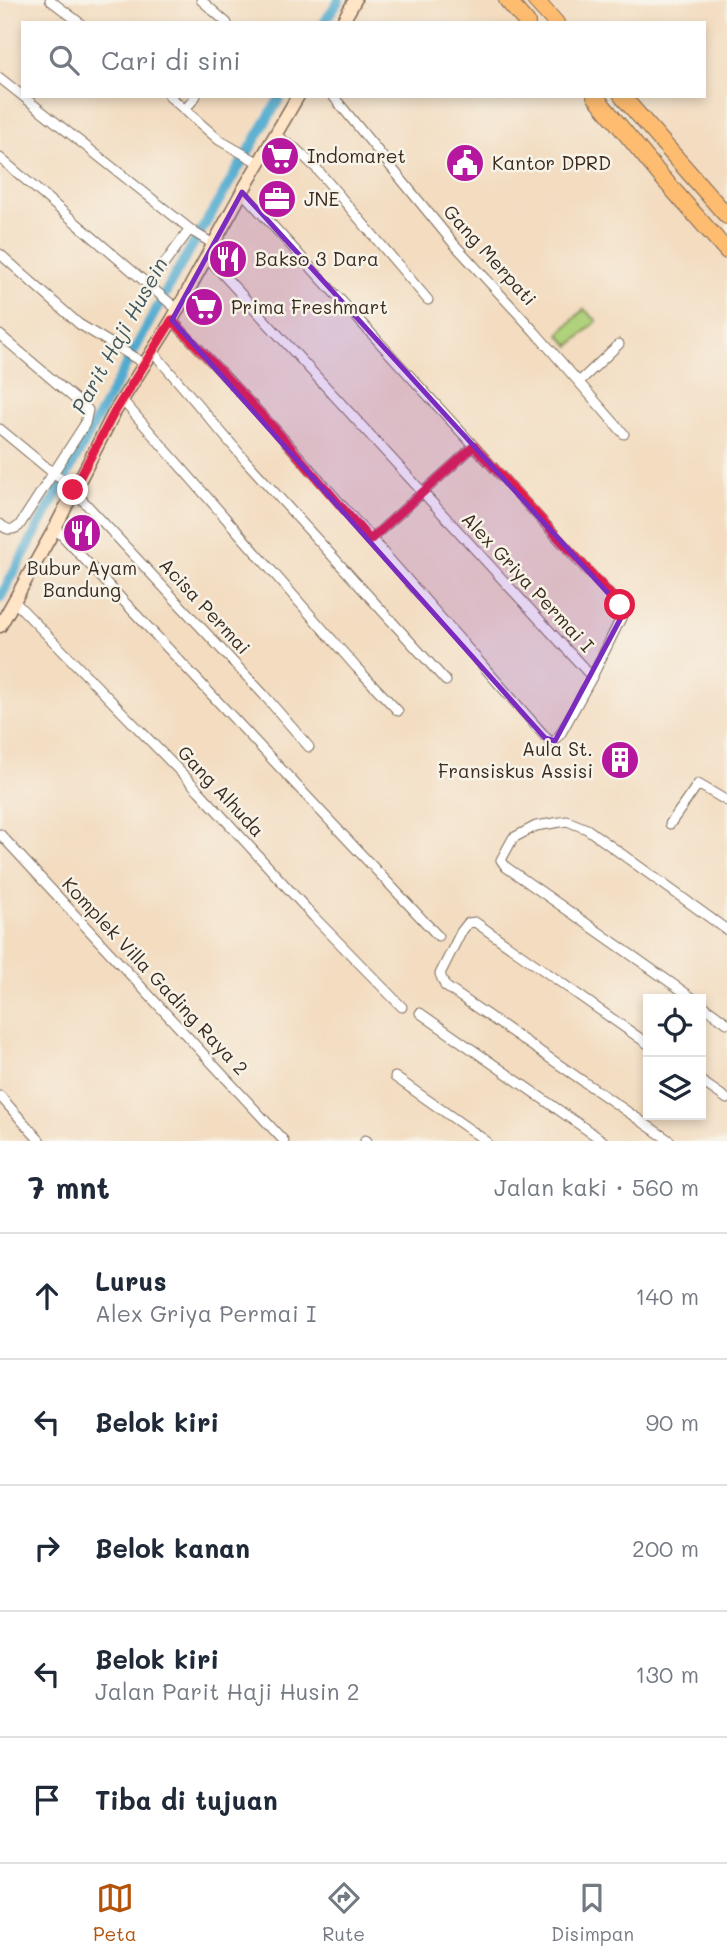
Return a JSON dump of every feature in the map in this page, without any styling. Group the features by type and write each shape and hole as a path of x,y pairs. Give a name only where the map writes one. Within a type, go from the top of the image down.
{"highway":[{"path":"507,0 525,21"},
{"path":"535,0 554,21"},
{"path":"597,98 662,178 727,251"},
{"path":"624,98 727,216"},
{"path":"662,178 681,163"}],"street":[{"path":"50,0 77,21"},
{"path":"201,0 225,21"},
{"path":"343,21 355,0"},
{"path":"0,78 21,95"},
{"path":"25,98 192,231 211,242"},
{"path":"171,98 211,134 255,162"},
{"path":"186,110 195,98"},
{"path":"0,626 7,604 55,528 73,487 123,401 142,362 153,352 173,311 207,257 211,242 242,192 255,162 297,98"},
{"name":"Gang Merpati","path":"335,98 454,244 624,434"},
{"path":"275,135 296,149 316,168 428,300"},
{"path":"0,158 161,297 370,540 550,742 555,741 561,733 592,677"},
{"name":"Alex Griya Permai I","path":"207,257 592,677 622,616 620,605 242,192"},
{"path":"148,286 192,231"},
{"path":"0,254 79,324 142,362"},
{"path":"0,335 88,410 85,425 56,475 19,526 15,530 8,530 0,524"},
{"path":"579,382 619,344"},
{"path":"153,352 245,460 446,681"},
{"path":"123,401 356,667 398,711"},
{"name":"Acisa Permai","path":"0,429 73,487 309,747"},
{"path":"370,540 474,446"},
{"path":"55,528 438,936"},
{"name":"Gang Alhuda","path":"7,604 199,792 402,1007"},
{"path":"670,824 698,784 727,801"},
{"path":"687,994 506,867 501,860 513,838 536,826 567,821 587,829 727,930"},
{"name":"Komplek Villa Gading Raya 2","path":"0,834 284,1141"},
{"path":"643,1040 475,922 468,923 461,933 440,974 445,986 670,1141"},
{"path":"706,1008 727,1023"},
{"path":"419,1013 603,1141"},
{"path":"395,1077 486,1141"},
{"path":"706,1084 727,1099"},
{"path":"0,1096 40,1141"}],"highlighted area":[{"path":"242,192 619,605 622,616 555,741 545,738 172,320"}],"green space":[{"path":"584,309 597,321 570,346 559,334"}],"waterway":[{"name":"Parit Haji Husein","path":"325,21 339,0"},
{"name":"Parit Haji Husein","path":"0,598 175,275 280,98"}],"place":[{"name":"Indomaret","path":"280,156"},
{"name":"Kantor DPRD","path":"465,163"},
{"name":"JNE","path":"277,199"},
{"name":"Bakso 3 Dara","path":"228,259"},
{"name":"Prima Freshmart","path":"204,307"},
{"name":"Bubur Ayam Bandung","path":"82,533"},
{"name":"Aula St. Fransiskus Assisi","path":"620,760"}],"route":[{"path":"73,490 114,413 172,320 274,428 370,540 474,446 620,605"}]}
